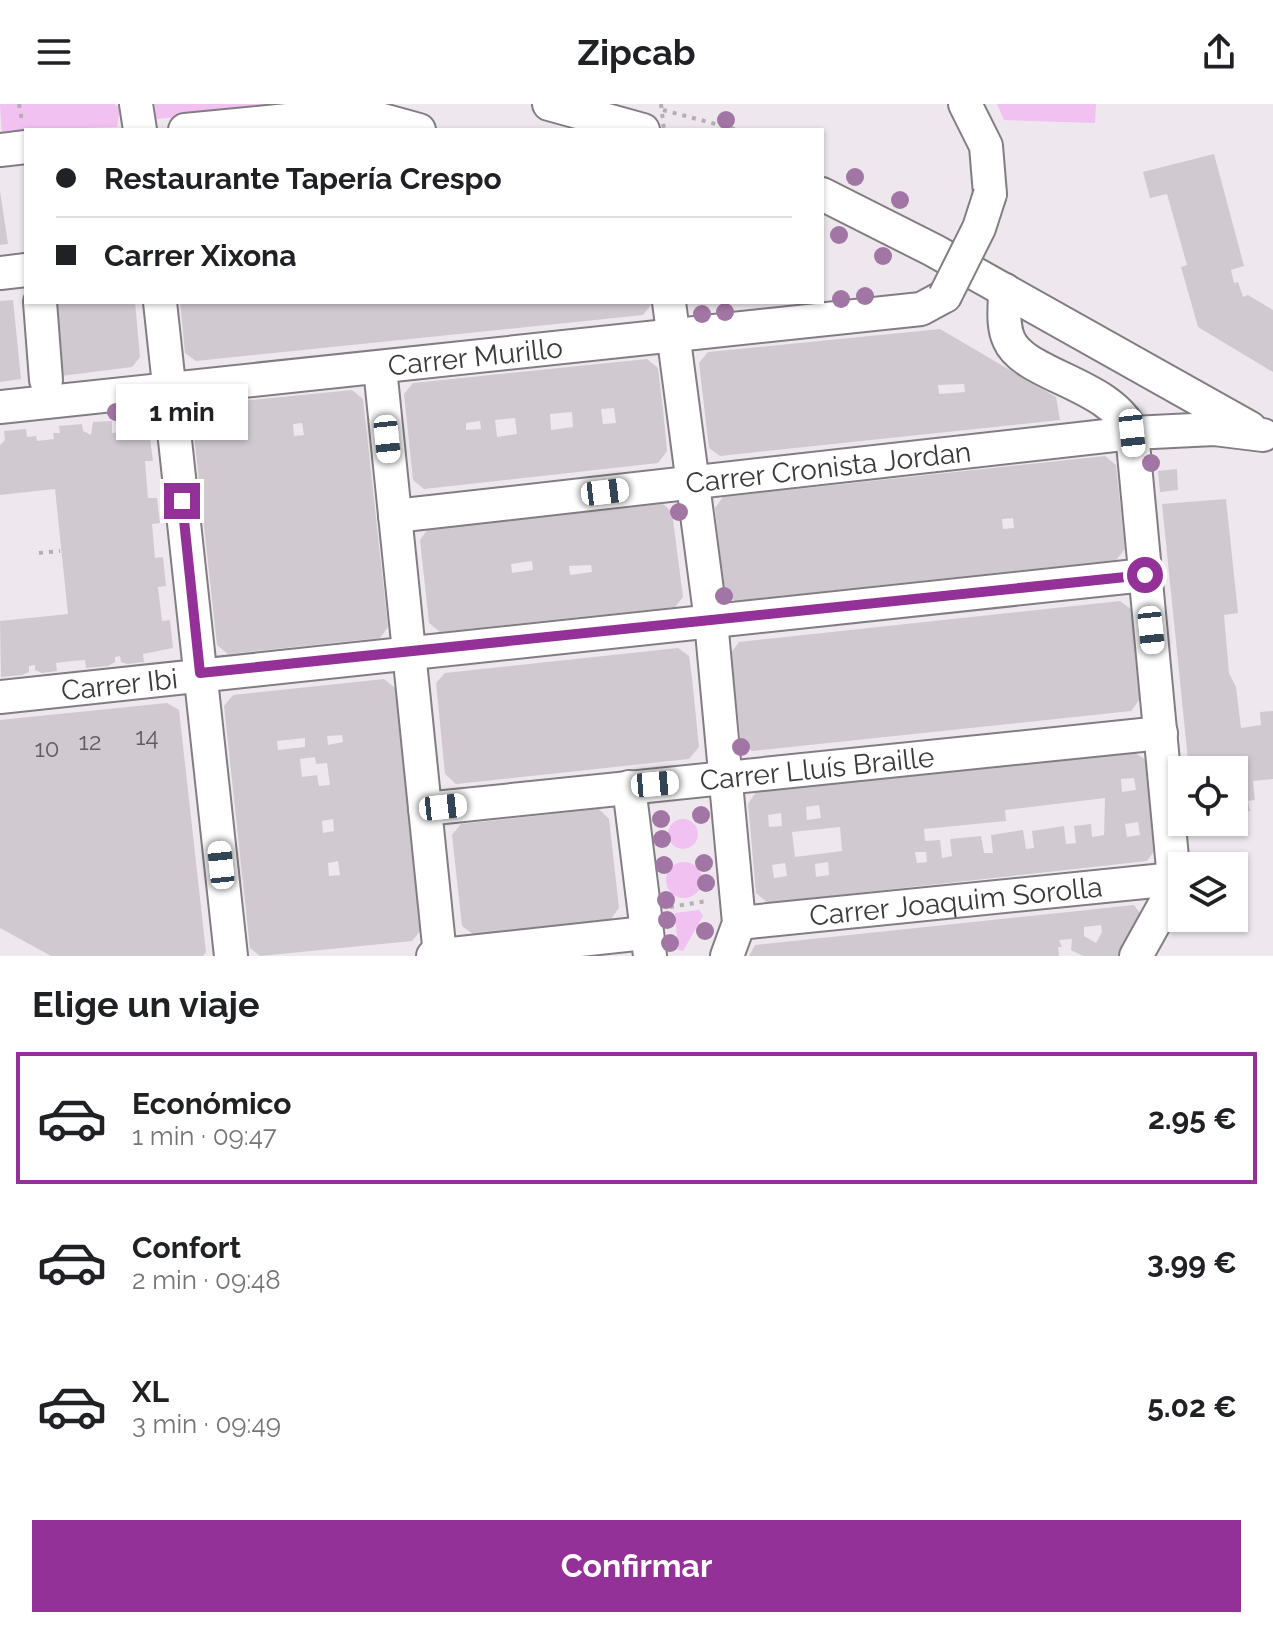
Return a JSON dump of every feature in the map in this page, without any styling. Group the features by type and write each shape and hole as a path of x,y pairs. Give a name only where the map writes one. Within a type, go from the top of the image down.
{"street":[{"path":"136,104 140,128"},
{"path":"549,104 648,118"},
{"name":"Carrer Murillo","path":"0,407 921,309 945,296 979,228 990,194 986,146 965,104"},
{"path":"205,128 338,115 379,119 412,128"},
{"path":"0,150 24,147"},
{"path":"824,195 1005,290 1268,439"},
{"path":"0,273 24,270"},
{"path":"1005,290 1005,324 1016,352 1113,406 1127,419 1132,433 1172,852"},
{"path":"40,304 46,380"},
{"path":"160,304 231,956"},
{"path":"669,304 711,621 739,923 727,956"},
{"path":"380,368 440,955"},
{"name":"Carrer Cronista Jordan","path":"395,516 1132,433 1214,429 1268,439"},
{"name":"Carrer Ibi","path":"0,697 200,673 1145,575"},
{"name":"Carrer Lluís Braille","path":"425,809 1161,733"},
{"path":"433,956 648,945 629,787"},
{"name":"Carrer Joaquim Sorolla","path":"739,923 1168,880"},
{"path":"1136,956 1168,898"}],"path":[{"path":"661,104 664,128"},
{"path":"648,118 723,128"},
{"path":"39,553 60,551"},
{"path":"642,900 664,897 665,907 707,903 706,893 736,890"}],"shaded area":[{"path":"0,104 114,104 120,108 117,127 24,128 24,136 2,139"},
{"path":"155,104 325,104 156,119"},
{"path":"997,104 1096,104 1095,123 1004,120"},
{"path":"683,819 689,820 697,828 697,840 689,848 683,849 677,848 669,840 668,834 669,828 677,820"},
{"path":"684,862 697,867 702,880 697,893 684,898 671,893 666,880 671,867"},
{"path":"699,910 703,916 683,951 678,950 675,913"}],"building":[{"path":"1214,154 1244,266 1231,270 1234,283 1238,282 1243,297 1248,295 1273,310 1273,372 1198,327 1181,267 1187,265 1167,194 1150,198 1143,172"},
{"path":"0,191 8,244 0,245"},
{"path":"13,300 21,379 0,382 0,301"},
{"path":"53,304 135,304 140,357 132,367 61,376"},
{"path":"180,304 651,304 643,315 196,361 185,353"},
{"path":"940,329 1056,397 1060,420 720,456 709,448 699,363 708,352","holes":["964,384 965,392 939,394 938,385"]},
{"path":"647,359 658,368 667,451 658,463 424,489 413,480 404,394 413,383","holes":["614,408 616,423 603,424 601,409","572,412 573,427 551,430 550,414","515,418 517,434 497,437 495,420","480,421 481,429 466,430 466,423"]},
{"path":"352,390 363,399 388,627 380,638 228,654 217,645 192,417 201,405","holes":["302,423 304,435 294,436 293,424"]},
{"path":"112,421 112,433 141,431 142,438 150,438 153,461 145,461 148,498 157,498 160,523 152,524 155,558 163,557 166,586 158,587 162,621 170,620 173,648 143,654 144,662 127,664 121,662 120,656 115,657 115,662 108,666 86,668 85,660 72,661 56,663 57,671 42,673 35,670 35,665 29,666 29,672 22,675 1,677 0,621 68,614 55,489 0,495 0,445 5,440 4,431 26,429 27,437 36,436 37,441 54,439 53,433 60,433 59,426 82,424 83,431 91,435 93,422"},
{"path":"1105,456 1116,465 1125,549 1116,560 735,601 724,592 715,508 723,497","holes":["1013,518 1014,528 1003,529 1002,519"]},
{"path":"1177,469 1178,490 1160,492 1158,471"},
{"path":"1226,499 1238,613 1224,615 1229,673 1236,687 1241,728 1261,725 1260,712 1273,711 1273,779 1253,781 1255,800 1248,801 1248,756 1188,756 1162,504"},
{"path":"663,504 672,512 683,597 675,607 440,632 429,623 420,540 428,529","holes":["532,561 533,570 512,573 511,564","591,565 592,572 570,575 569,566"]},
{"path":"1120,601 1131,609 1140,699 1131,711 752,751 741,742 731,653 739,642"},
{"path":"678,648 689,656 699,747 689,759 456,784 445,774 436,683 445,673"},
{"path":"384,679 395,688 421,930 412,941 260,956 250,948 224,706 233,695","holes":["342,735 343,742 328,745 327,736","305,738 305,747 278,750 277,741","315,757 316,764 327,763 330,785 319,786 317,775 302,777 300,759","333,819 334,831 323,833 322,821","338,861 340,875 329,876 328,863"]},
{"path":"167,703 179,710 206,952 203,956 51,956 0,928 0,720"},
{"path":"1134,752 1146,760 1155,850 1147,861 768,903 756,893 748,804 756,792","holes":["1134,778 1136,790 1122,792 1121,779","1105,798 1104,835 1092,837 1091,824 1074,826 1076,843 1066,844 1064,826 1032,831 1034,848 1026,849 1023,830 991,835 993,853 984,853 981,836 950,839 952,856 942,858 940,840 925,841 924,829 1006,821 1005,810","819,805 821,818 807,820 806,807","781,813 782,826 769,827 768,815","1138,822 1140,835 1127,837 1125,824","840,827 842,851 795,857 792,832","915,852 926,852 927,862 917,863","828,862 829,875 816,877 815,864","785,863 787,876 774,878 772,865"]},
{"path":"599,809 609,819 619,908 611,919 473,934 462,926 452,835 461,824"},
{"path":"1134,905 1142,916 1120,956 1083,956 1071,950 1072,939 1059,940 1062,947 1058,947 1059,956 749,956 755,945","holes":["1101,925 1102,932 1096,943 1084,936 1084,927"]}],"route":[{"path":"182,501 200,673 1145,575"}]}
